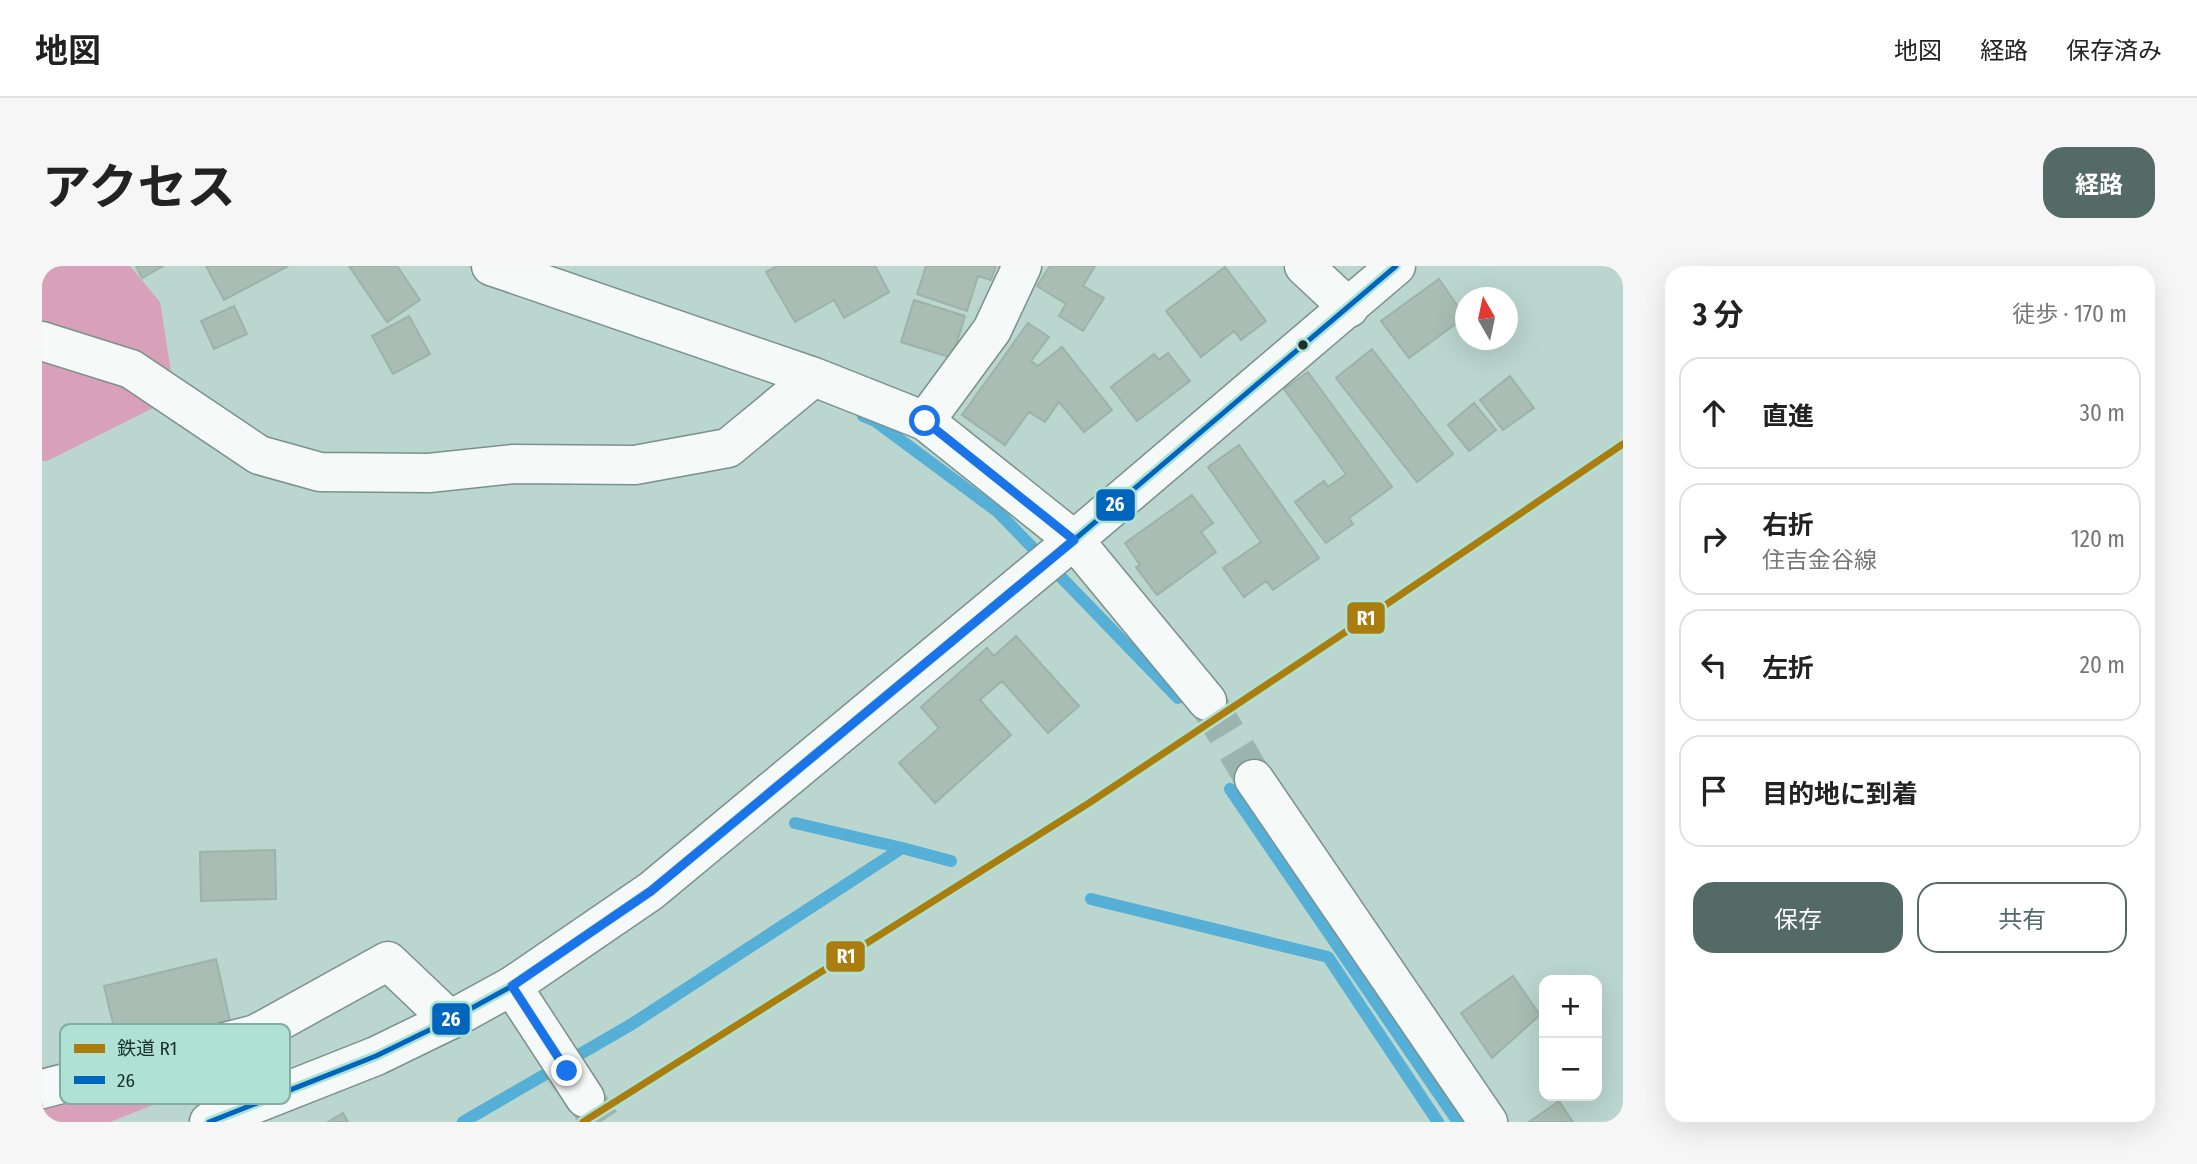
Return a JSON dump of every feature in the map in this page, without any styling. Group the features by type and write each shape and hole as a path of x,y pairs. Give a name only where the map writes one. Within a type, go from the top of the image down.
{"street":[{"path":"491,266 814,377 925,421 1074,540 1207,701"},
{"path":"925,421 992,330 1022,266"},
{"path":"1304,266 1349,308"},
{"path":"290,1090 376,1056 512,986 651,891 1074,540 1396,266"},
{"path":"42,341 131,369 259,455 320,472 429,473 513,464 635,465 728,448 814,377"},
{"path":"1254,779 1488,1122"},
{"path":"274,1024 388,961 450,1020"},
{"path":"512,986 569,1075"},
{"path":"42,1089 60,1084"},
{"path":"209,1122 255,1104"}],"shaded area":[{"path":"42,266 130,266 160,302 175,397 47,461 42,461"},
{"path":"60,1094 60,1104 155,1104 110,1122 42,1122 42,1098"}],"building":[{"path":"136,266 163,266 142,278"},
{"path":"206,266 288,266 224,300"},
{"path":"349,266 397,266 420,300 387,322"},
{"path":"777,266 875,266 889,292 844,318 834,300 795,322 766,272"},
{"path":"926,266 996,266 991,280 978,276 967,311 917,294"},
{"path":"1050,266 1095,266 1083,286 1104,298 1083,331 1059,316 1066,304 1037,286"},
{"path":"1225,267 1266,321 1241,340 1234,331 1201,357 1166,311"},
{"path":"1439,279 1455,302 1455,324 1409,358 1381,321"},
{"path":"914,300 965,316 952,358 901,342"},
{"path":"234,306 247,334 214,349 201,321"},
{"path":"409,316 430,354 393,374 372,336"},
{"path":"1028,323 1049,337 1031,361 1038,366 1062,347 1112,410 1084,432 1059,402 1045,422 1029,412 1005,445 962,415"},
{"path":"1372,349 1453,454 1417,482 1336,378"},
{"path":"1168,353 1190,381 1137,421 1111,387 1154,354 1159,360"},
{"path":"1308,372 1392,487 1349,518 1353,524 1326,543 1295,502 1324,481 1328,487 1346,474 1284,389"},
{"path":"1510,376 1534,408 1503,430 1480,400"},
{"path":"1474,403 1496,430 1469,451 1448,425"},
{"path":"1239,445 1319,558 1273,590 1266,581 1244,597 1223,568 1261,542 1208,467"},
{"path":"1192,495 1213,523 1201,532 1216,552 1157,595 1136,567 1140,565 1125,543"},
{"path":"1016,636 1079,706 1048,733 1002,681 980,700 1011,735 935,803 899,763 939,728 921,707 987,648 994,656"},
{"path":"275,850 276,899 201,901 200,852"},
{"path":"216,959 230,1021 218,1024 113,1024 104,986"},
{"path":"1513,976 1539,1016 1492,1058 1461,1013"},
{"path":"1559,1101 1573,1122 1529,1122"},
{"path":"343,1113 348,1122 328,1122"}],"waterway":[{"path":"863,416 875,421 998,512 1178,698"},
{"path":"1230,789 1458,1122"},
{"path":"795,823 902,848"},
{"path":"463,1122 632,1024 902,848 951,861"},
{"path":"1091,899 1328,957 1438,1122"}],"tunnel":[{"path":"1207,701 1254,779"},
{"path":"585,1098 601,1122"}],"rail line":[{"name":"R1","path":"583,1122 1089,803 1623,444"}],"transit line":[{"name":"26","path":"290,1090 376,1056 512,986 651,891 1074,540 1396,266"},
{"name":"26","path":"209,1122 255,1104"}],"route":[{"path":"567,1071 512,986 651,891 1074,540 925,421"}]}
